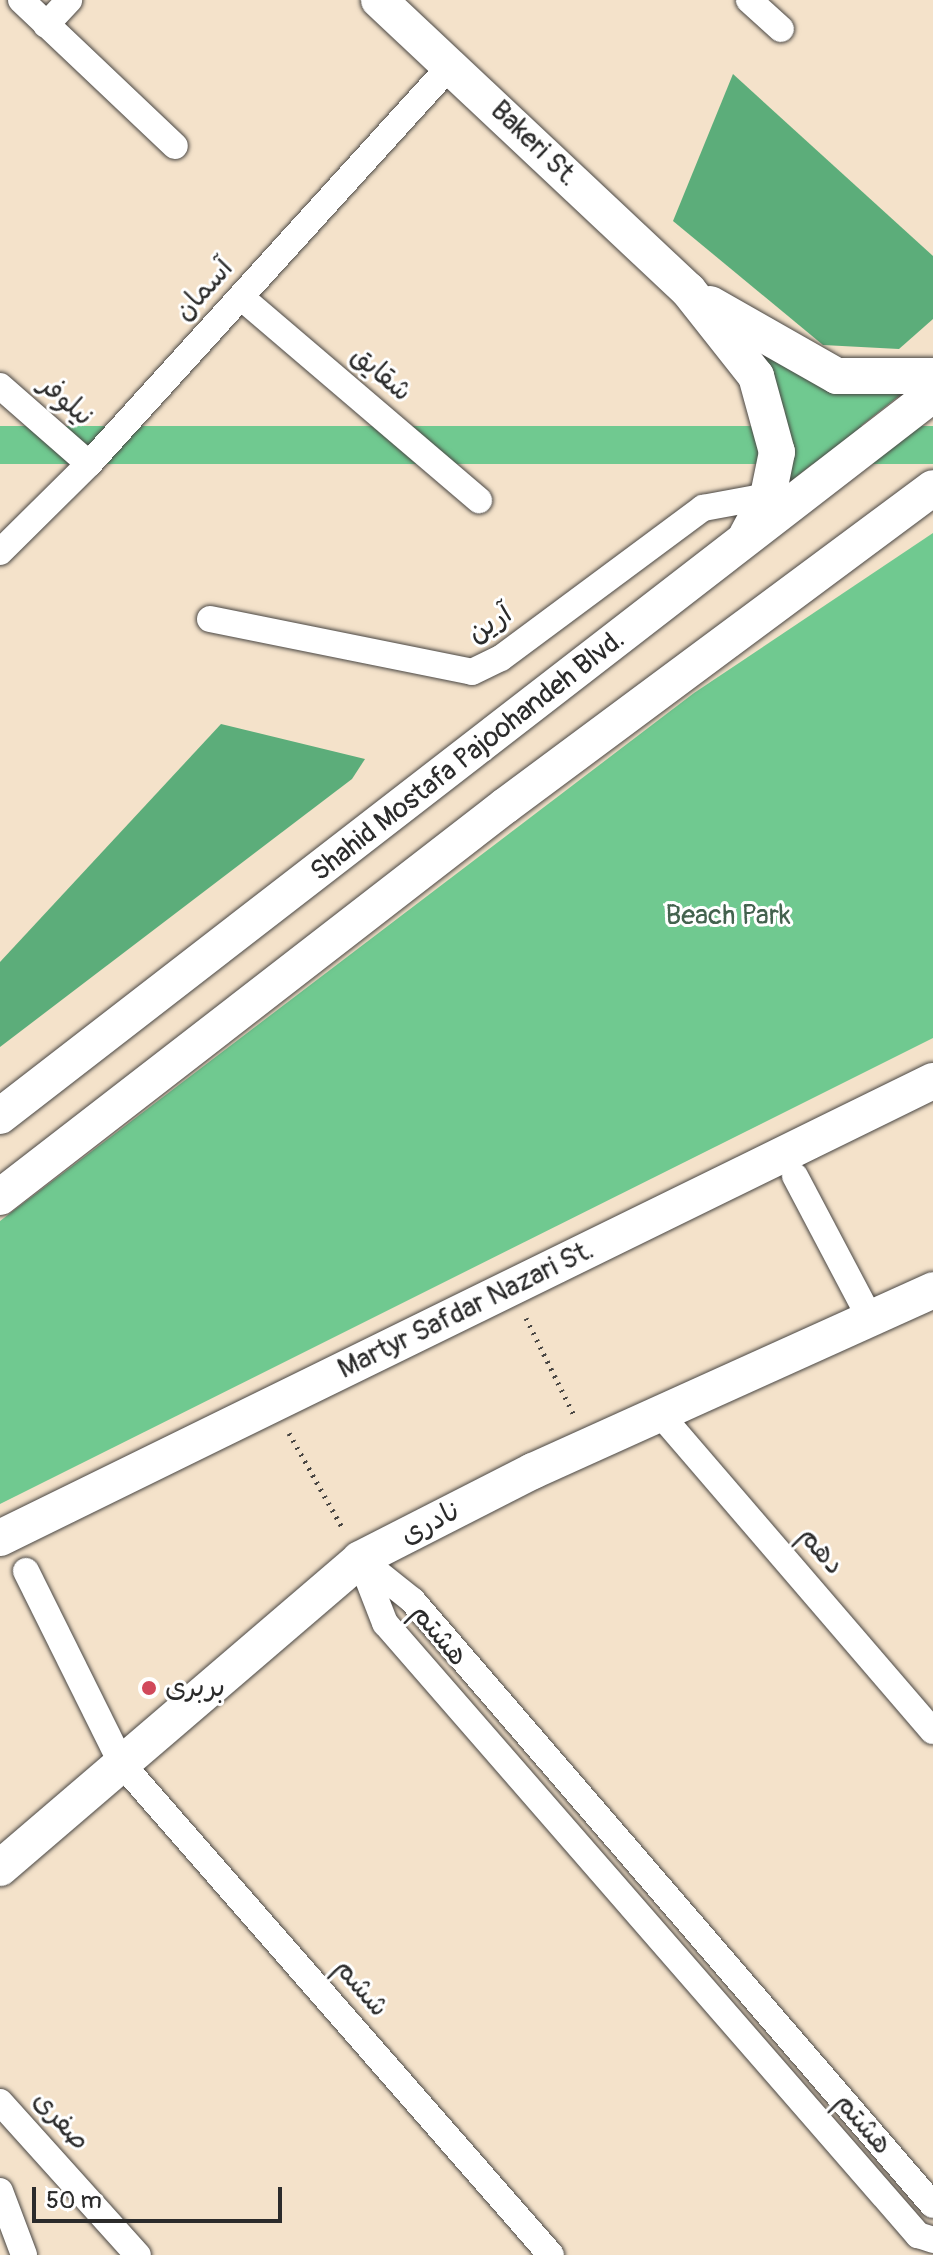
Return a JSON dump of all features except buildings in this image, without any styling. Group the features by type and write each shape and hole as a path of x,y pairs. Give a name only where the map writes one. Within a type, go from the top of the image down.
{"street":[{"path":"21,0 175,146"},
{"path":"46,25 69,0"},
{"name":"Bakeri St.","path":"379,0 688,290 756,376 771,413 777,452 768,496 742,544"},
{"path":"749,0 781,29"},
{"name":"آسمان","path":"0,552 89,464 451,65"},
{"name":"Bakeri St.","path":"688,290 837,376 933,376"},
{"name":"شقایق","path":"241,297 479,500"},
{"name":"نیلوفر","path":"0,386 89,464"},
{"name":"Shahid Mostafa Pajoohandeh Blvd.","path":"0,1116 933,394"},
{"path":"0,1197 933,488"},
{"name":"آرین","path":"210,619 472,672 501,658 703,508 768,496"},
{"name":"Martyr Safdar Nazari St.","path":"0,1538 933,1081"},
{"path":"795,1176 870,1318"},
{"name":"نادری","path":"0,1868 360,1559 589,1446 870,1318 929,1298"},
{"name":"دهم","path":"660,1414 933,1731"},
{"name":"هشتم","path":"360,1559 412,1600 933,2205"},
{"name":"هشتم","path":"360,1559 385,1623 918,2235 933,2240"},
{"name":"ششم","path":"26,1571 122,1764 551,2255"},
{"name":"صفری","path":"0,2102 138,2255"},
{"path":"0,2191 24,2255"}],"path":[{"path":"512,1287 589,1446"},
{"path":"272,1405 360,1559"}],"green space":[{"path":"733,74 933,256 933,319 899,349 823,345 673,221"},
{"path":"750,337 909,388 777,492 785,411"},
{"path":"0,426 933,426 933,464 0,464"},
{"name":"Beach Park","path":"933,533 933,1038 0,1504 0,1221 694,693"},
{"path":"221,724 365,759 352,779 0,1047 0,962"}],"place":[{"name":"بربری","path":"149,1688"}]}
